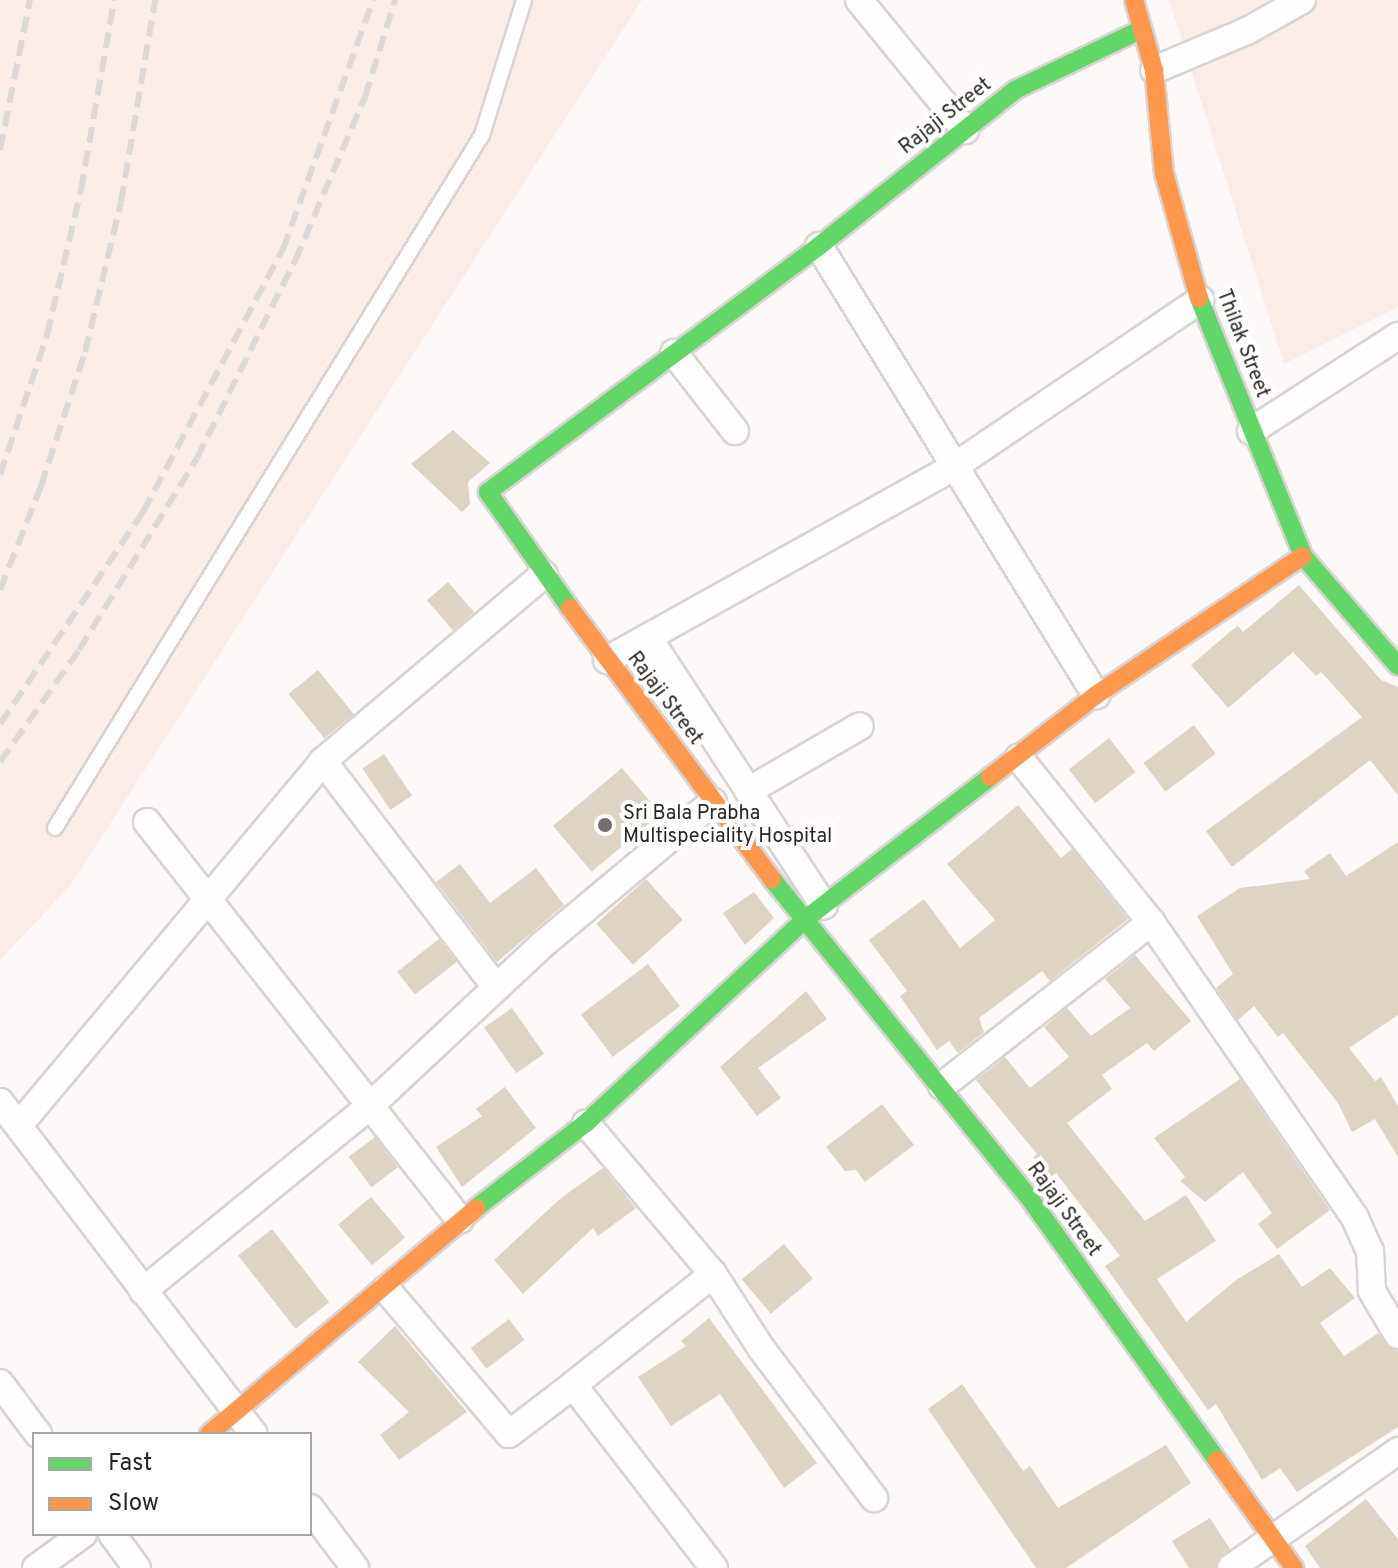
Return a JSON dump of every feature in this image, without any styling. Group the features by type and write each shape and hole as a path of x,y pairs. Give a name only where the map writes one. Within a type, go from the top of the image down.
{"street":[{"path":"859,0 965,130"},
{"name":"Thilak Street","path":"1134,0 1140,30 1154,70 1164,173 1200,300 1251,431 1303,556 1395,657"},
{"path":"1154,70 1247,31 1302,0"},
{"name":"Rajaji Street","path":"1140,30 1015,90 819,246 488,492 544,574 713,802 814,914 1028,1196 1294,1568"},
{"path":"819,246 952,468 1096,695"},
{"path":"607,660 952,468 1200,300"},
{"path":"1251,431 1398,336"},
{"path":"674,353 735,431"},
{"path":"211,1432 386,1289 460,1220 586,1123 814,914 1019,758 1096,695 1303,556"},
{"path":"20,1124 323,761 544,574"},
{"path":"648,637 748,791 814,914"},
{"path":"748,791 860,726"},
{"path":"1019,758 1151,922 1355,1218 1370,1251 1372,1291 1398,1335"},
{"path":"323,761 496,987"},
{"path":"143,1291 372,1104 496,987 713,802"},
{"path":"147,822 372,1104 460,1220"},
{"path":"942,1086 1151,922"},
{"path":"0,1102 20,1124 143,1291 253,1432"},
{"path":"586,1123 713,1274 761,1348 874,1498"},
{"path":"386,1289 509,1434 713,1274"},
{"path":"0,1383 37,1432"},
{"path":"573,1385 714,1568"},
{"path":"1231,1568 1398,1451"},
{"path":"312,1511 355,1568"},
{"path":"36,1568 80,1536"},
{"path":"113,1536 137,1568"}],"lane":[{"path":"55,828 482,135 524,0"}],"shaded area":[{"path":"0,0 642,0 70,886 0,960"},
{"path":"1169,0 1398,0 1398,307 1284,364"}],"building":[{"path":"453,430 490,463 468,482 470,504 462,512 411,464"},
{"path":"448,582 474,612 453,631 427,600"},
{"path":"1299,585 1381,680 1398,687 1398,795 1370,760 1232,867 1206,831 1362,717 1321,672 1316,676 1293,652 1228,708 1191,665 1238,626 1243,632"},
{"path":"318,670 354,714 324,738 288,694"},
{"path":"1194,725 1216,754 1165,792 1144,763"},
{"path":"1109,738 1135,772 1095,803 1069,769"},
{"path":"384,754 412,795 390,810 362,769"},
{"path":"622,768 661,814 592,872 553,826"},
{"path":"1018,805 1061,858 1072,849 1128,919 1050,981 1042,971 979,1018 984,1032 958,1053 949,1041 937,1050 900,996 907,991 869,940 924,899 960,948 995,920 947,864"},
{"path":"1398,842 1398,1015 1349,1048 1375,1081 1381,1077 1398,1106 1398,1157 1375,1119 1352,1132 1338,1103 1283,1033 1278,1037 1254,1006 1238,1020 1216,988 1233,974 1197,916 1240,888 1310,879 1304,871 1330,853 1346,876"},
{"path":"460,864 490,903 536,868 564,905 497,962 436,882"},
{"path":"646,879 683,920 633,965 596,924"},
{"path":"754,892 774,918 745,945 723,913"},
{"path":"439,939 457,962 415,994 397,972"},
{"path":"1135,955 1191,1021 1154,1051 1147,1043 1102,1075 1112,1089 1067,1123 1145,1221 1186,1195 1216,1241 1157,1279 1186,1322 1236,1280 1279,1254 1302,1287 1330,1268 1355,1298 1320,1323 1344,1356 1378,1333 1398,1351 1398,1427 1297,1492 1280,1468 1262,1480 1216,1404 1208,1410 1105,1266 1120,1256 1056,1173 1049,1178 1033,1157 1037,1154 976,1080 1005,1057 1030,1088 1069,1057 1044,1027 1067,1008 1091,1036 1130,1008 1105,979"},
{"path":"648,964 680,1006 613,1057 581,1015"},
{"path":"806,991 827,1019 758,1068 781,1098 757,1116 720,1067"},
{"path":"512,1008 544,1054 516,1073 484,1028"},
{"path":"1240,1079 1330,1210 1277,1249 1258,1224 1272,1213 1243,1172 1205,1202 1180,1181 1185,1177 1154,1138"},
{"path":"505,1087 536,1128 462,1187 436,1147 482,1116 476,1109"},
{"path":"882,1104 914,1145 865,1182 856,1170 845,1171 826,1147"},
{"path":"375,1137 398,1167 372,1187 349,1157"},
{"path":"603,1168 636,1208 598,1236 593,1228 523,1294 494,1260 561,1198"},
{"path":"371,1197 405,1238 372,1265 338,1225"},
{"path":"272,1229 329,1302 295,1329 238,1255"},
{"path":"784,1244 813,1278 771,1314 742,1279"},
{"path":"709,1318 817,1463 784,1488 720,1394 671,1426 638,1377 686,1346 681,1341"},
{"path":"509,1319 525,1340 486,1369 471,1348"},
{"path":"395,1326 467,1412 399,1460 380,1435 409,1412 358,1362"},
{"path":"962,1384 1023,1471 1030,1466 1058,1508 1166,1445 1191,1483 1066,1568 1036,1568 928,1409"},
{"path":"1366,1499 1398,1539 1398,1568 1320,1568 1305,1546"},
{"path":"1210,1518 1230,1549 1215,1568 1189,1568 1172,1541"}],"railway":[{"path":"0,150 30,0"},
{"path":"0,475 47,335 81,190 114,0"},
{"path":"0,590 41,486 85,352 121,202 155,0"},
{"path":"0,724 143,512 283,249 373,0"},
{"path":"0,762 79,650 197,458 295,261 365,97 395,0"}],"traffic: fast":[{"path":"570,608 488,492 819,246 1015,90 1140,30"},
{"path":"1199,298 1303,556 1398,666"},
{"path":"476,1208 586,1123 803,921 990,777"},
{"path":"772,879 1028,1196 1217,1460"}],"traffic: slow":[{"path":"1134,0 1154,70 1164,173 1199,298"},
{"path":"990,777 1096,695 1303,556"},
{"path":"570,608 772,879"},
{"path":"211,1432 476,1208"},
{"path":"1217,1460 1294,1568"}],"place":[{"name":"Sri Bala Prabha Multispeciality Hospital","path":"605,825"}]}
